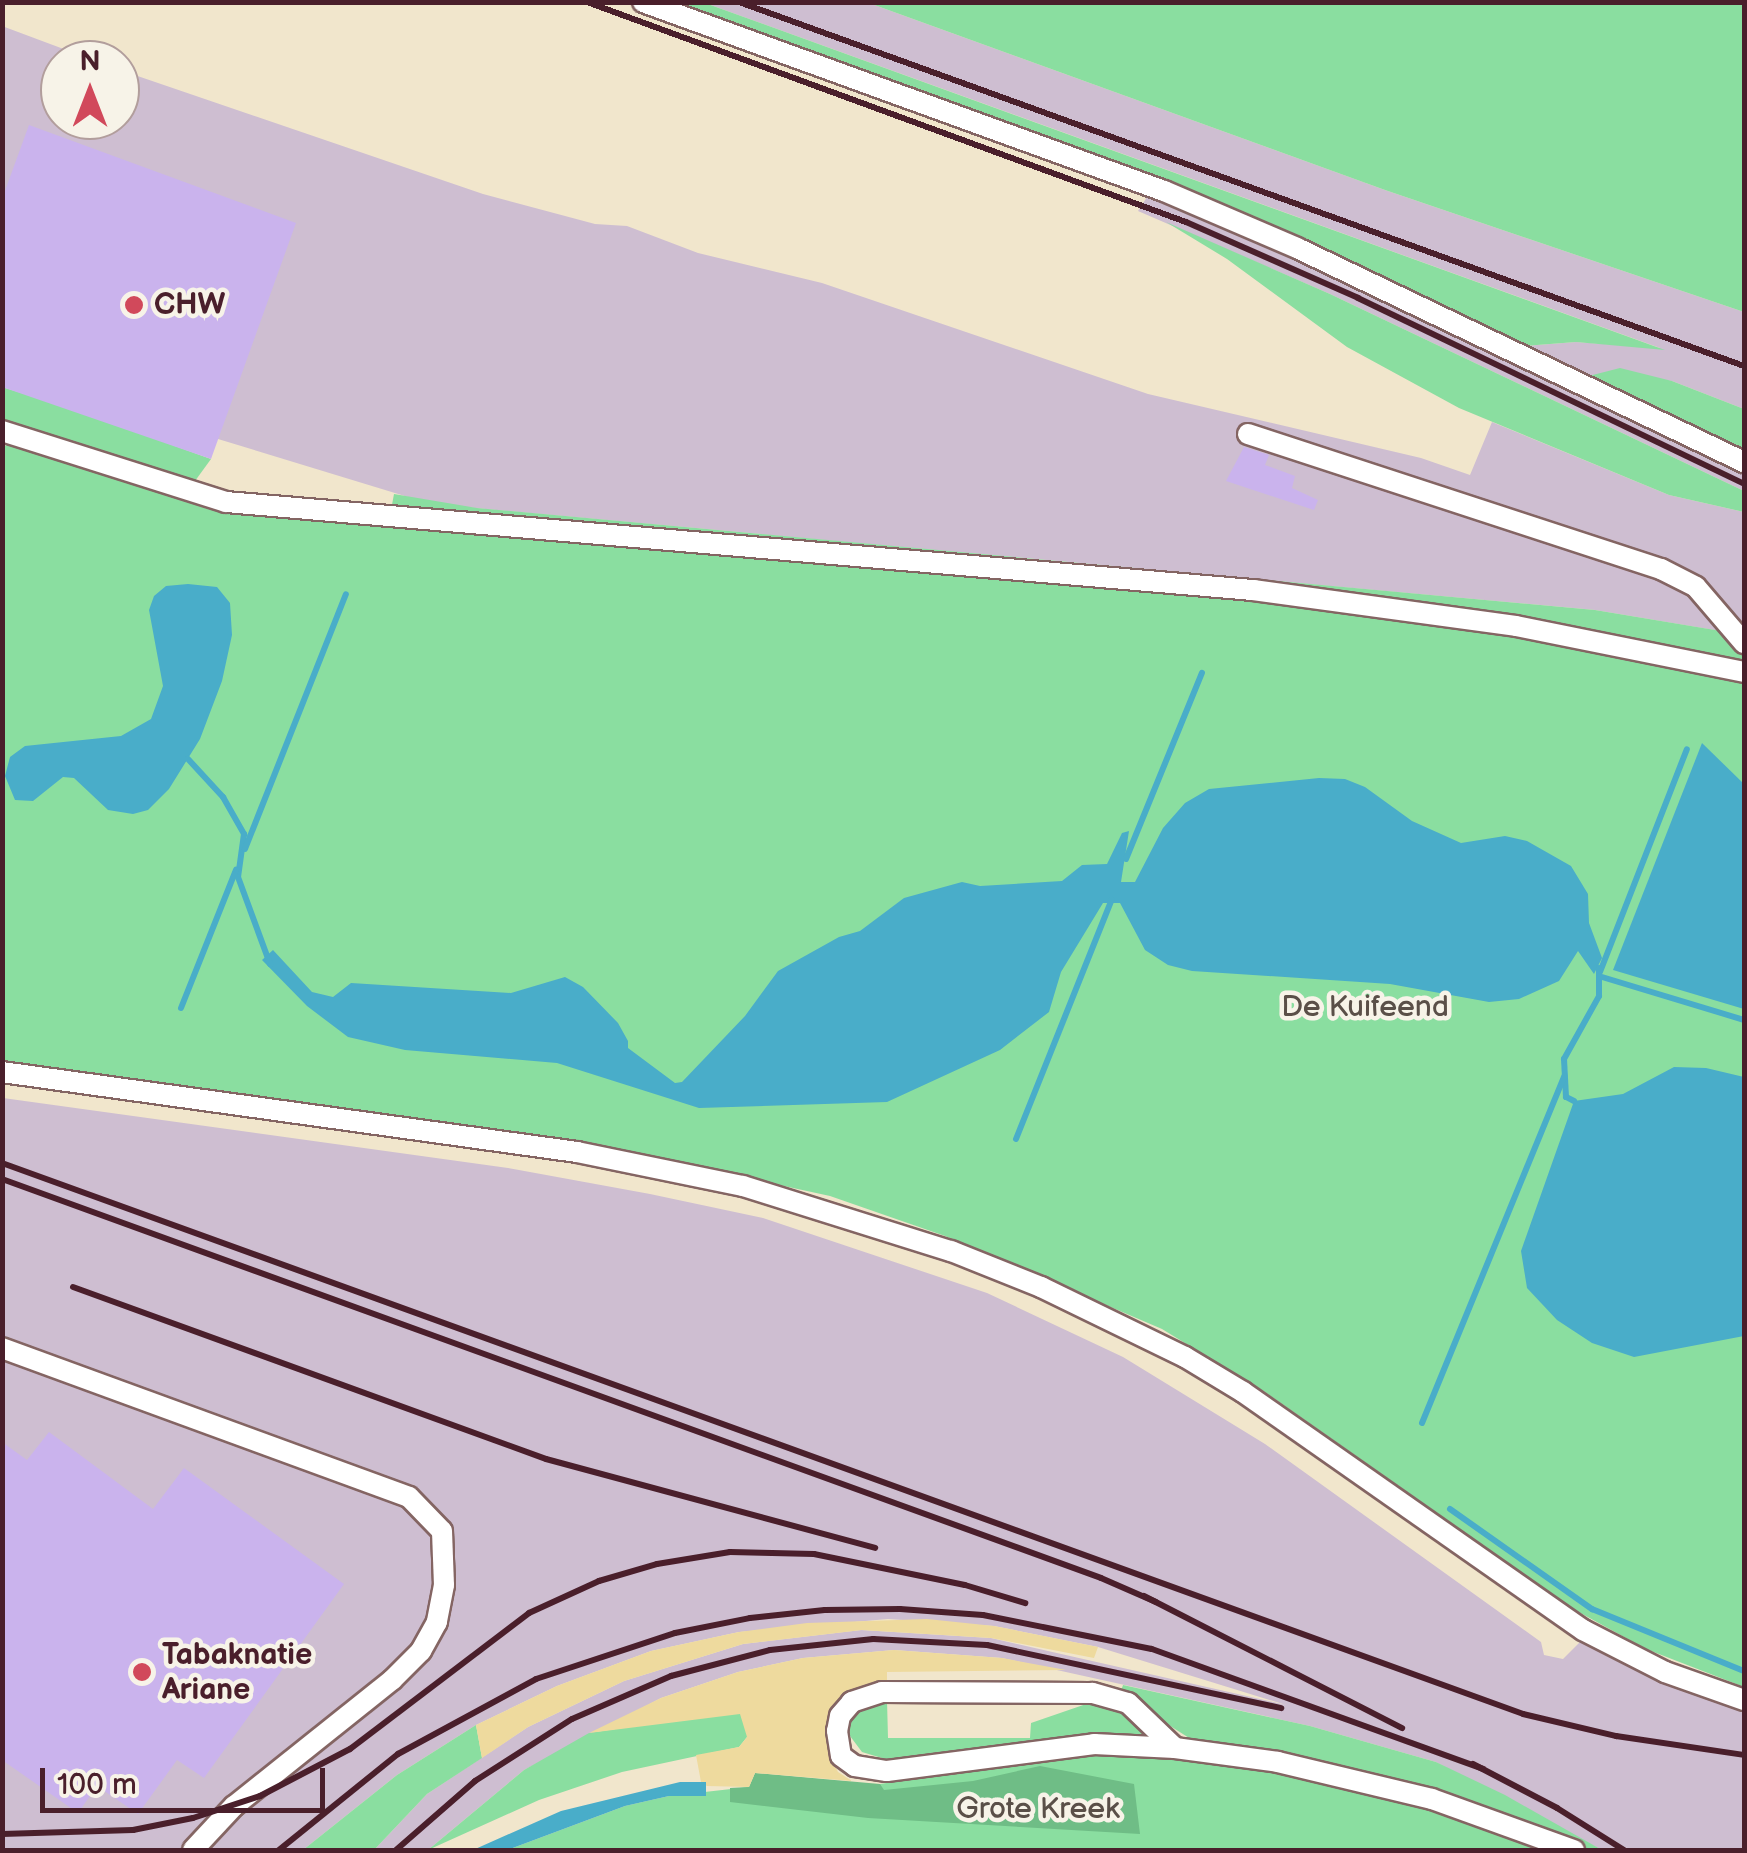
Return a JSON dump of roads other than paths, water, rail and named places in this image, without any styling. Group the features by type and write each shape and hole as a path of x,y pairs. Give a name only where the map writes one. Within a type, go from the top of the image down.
{"street":[{"path":"643,2 1179,197 1332,264 1744,462"},
{"path":"2,432 18,432 167,486 226,502 1253,590 1516,626 1744,672"},
{"path":"1248,434 1660,569 1696,587 1744,643"},
{"path":"2,1072 614,1159 742,1186 951,1251 1041,1286 1184,1357 1243,1392 1583,1630 1665,1672 1744,1700"},
{"path":"2,1348 409,1497 442,1531 444,1585 437,1622 421,1650 392,1680 234,1806 193,1850"},
{"path":"1175,1748 1128,1703 1092,1692 882,1692 852,1702 840,1716 836,1731 841,1756 855,1766 887,1771 931,1769 1077,1745 1175,1748 1350,1776 1522,1828 1574,1850"}],"water":[{"path":"166,586 217,587 230,603 232,635 222,681 200,739 169,789 148,810 133,814 108,810 74,778 63,777 33,801 15,800 5,776 10,757 25,746 121,736 151,719 163,686 149,610 154,596"},
{"path":"1702,743 1744,784 1744,1009 1613,970"},
{"path":"1345,779 1365,787 1412,821 1461,843 1505,836 1527,841 1571,866 1588,894 1589,923 1602,958 1594,974 1578,951 1559,981 1519,999 1489,1002 1390,984 1192,971 1168,965 1145,950 1120,903 1103,903 1061,972 1049,1012 1000,1050 887,1102 699,1108 557,1063 405,1050 348,1037 307,1006 262,960 273,950 312,992 333,997 351,983 511,993 565,977 583,987 618,1023 628,1048 675,1083 682,1082 745,1016 778,971 839,937 860,931 904,898 962,882 980,886 1062,881 1082,865 1107,864 1122,833 1129,831 1121,882 1135,882 1163,828 1185,803 1209,789"},
{"path":"1674,1067 1706,1068 1744,1077 1744,1336 1634,1357 1592,1343 1557,1320 1527,1288 1521,1251 1574,1101 1623,1094"},
{"path":"680,1782 706,1782 706,1796 669,1796 625,1806 507,1850 473,1850 561,1811"}],"waterway":[{"path":"245,849 346,594"},
{"path":"1126,859 1202,673"},
{"path":"1600,972 1687,749"},
{"path":"188,759 223,797 244,834 238,877 270,964"},
{"path":"181,1008 236,870"},
{"path":"1016,1139 1112,899"},
{"path":"1574,1101 1566,1097 1564,1059 1599,996 1599,968"},
{"path":"1602,977 1744,1020"},
{"path":"1422,1423 1564,1076"},
{"path":"1450,1509 1592,1609 1744,1671"}],"railway":[{"path":"587,2 1186,222 1358,298 1744,484"},
{"path":"739,2 1744,366"},
{"path":"2,1163 1523,1714 1616,1736 1744,1755"},
{"path":"2,1179 1101,1578 1156,1602"},
{"path":"73,1287 546,1459 875,1548"},
{"path":"2,1834 133,1830 193,1818 260,1796 350,1749 529,1613 599,1581 657,1564 730,1552 814,1554 965,1585 1025,1603"},
{"path":"1144,1596 1402,1728"},
{"path":"279,1850 398,1754 536,1679 675,1633 750,1618 825,1610 900,1609 983,1615 1152,1649 1483,1769"},
{"path":"396,1850 475,1781 572,1719 671,1676 770,1650 873,1639 987,1645 1281,1708"},
{"path":"1473,1764 1557,1808 1624,1850"}],"place":[{"name":"CHW","path":"134,305"},
{"name":"Tabaknatie Ariane","path":"142,1672"}],"park label":[{"name":"De Kuifeend","path":"1365,1007"},
{"name":"Grote Kreek","path":"1038,1809"}]}
